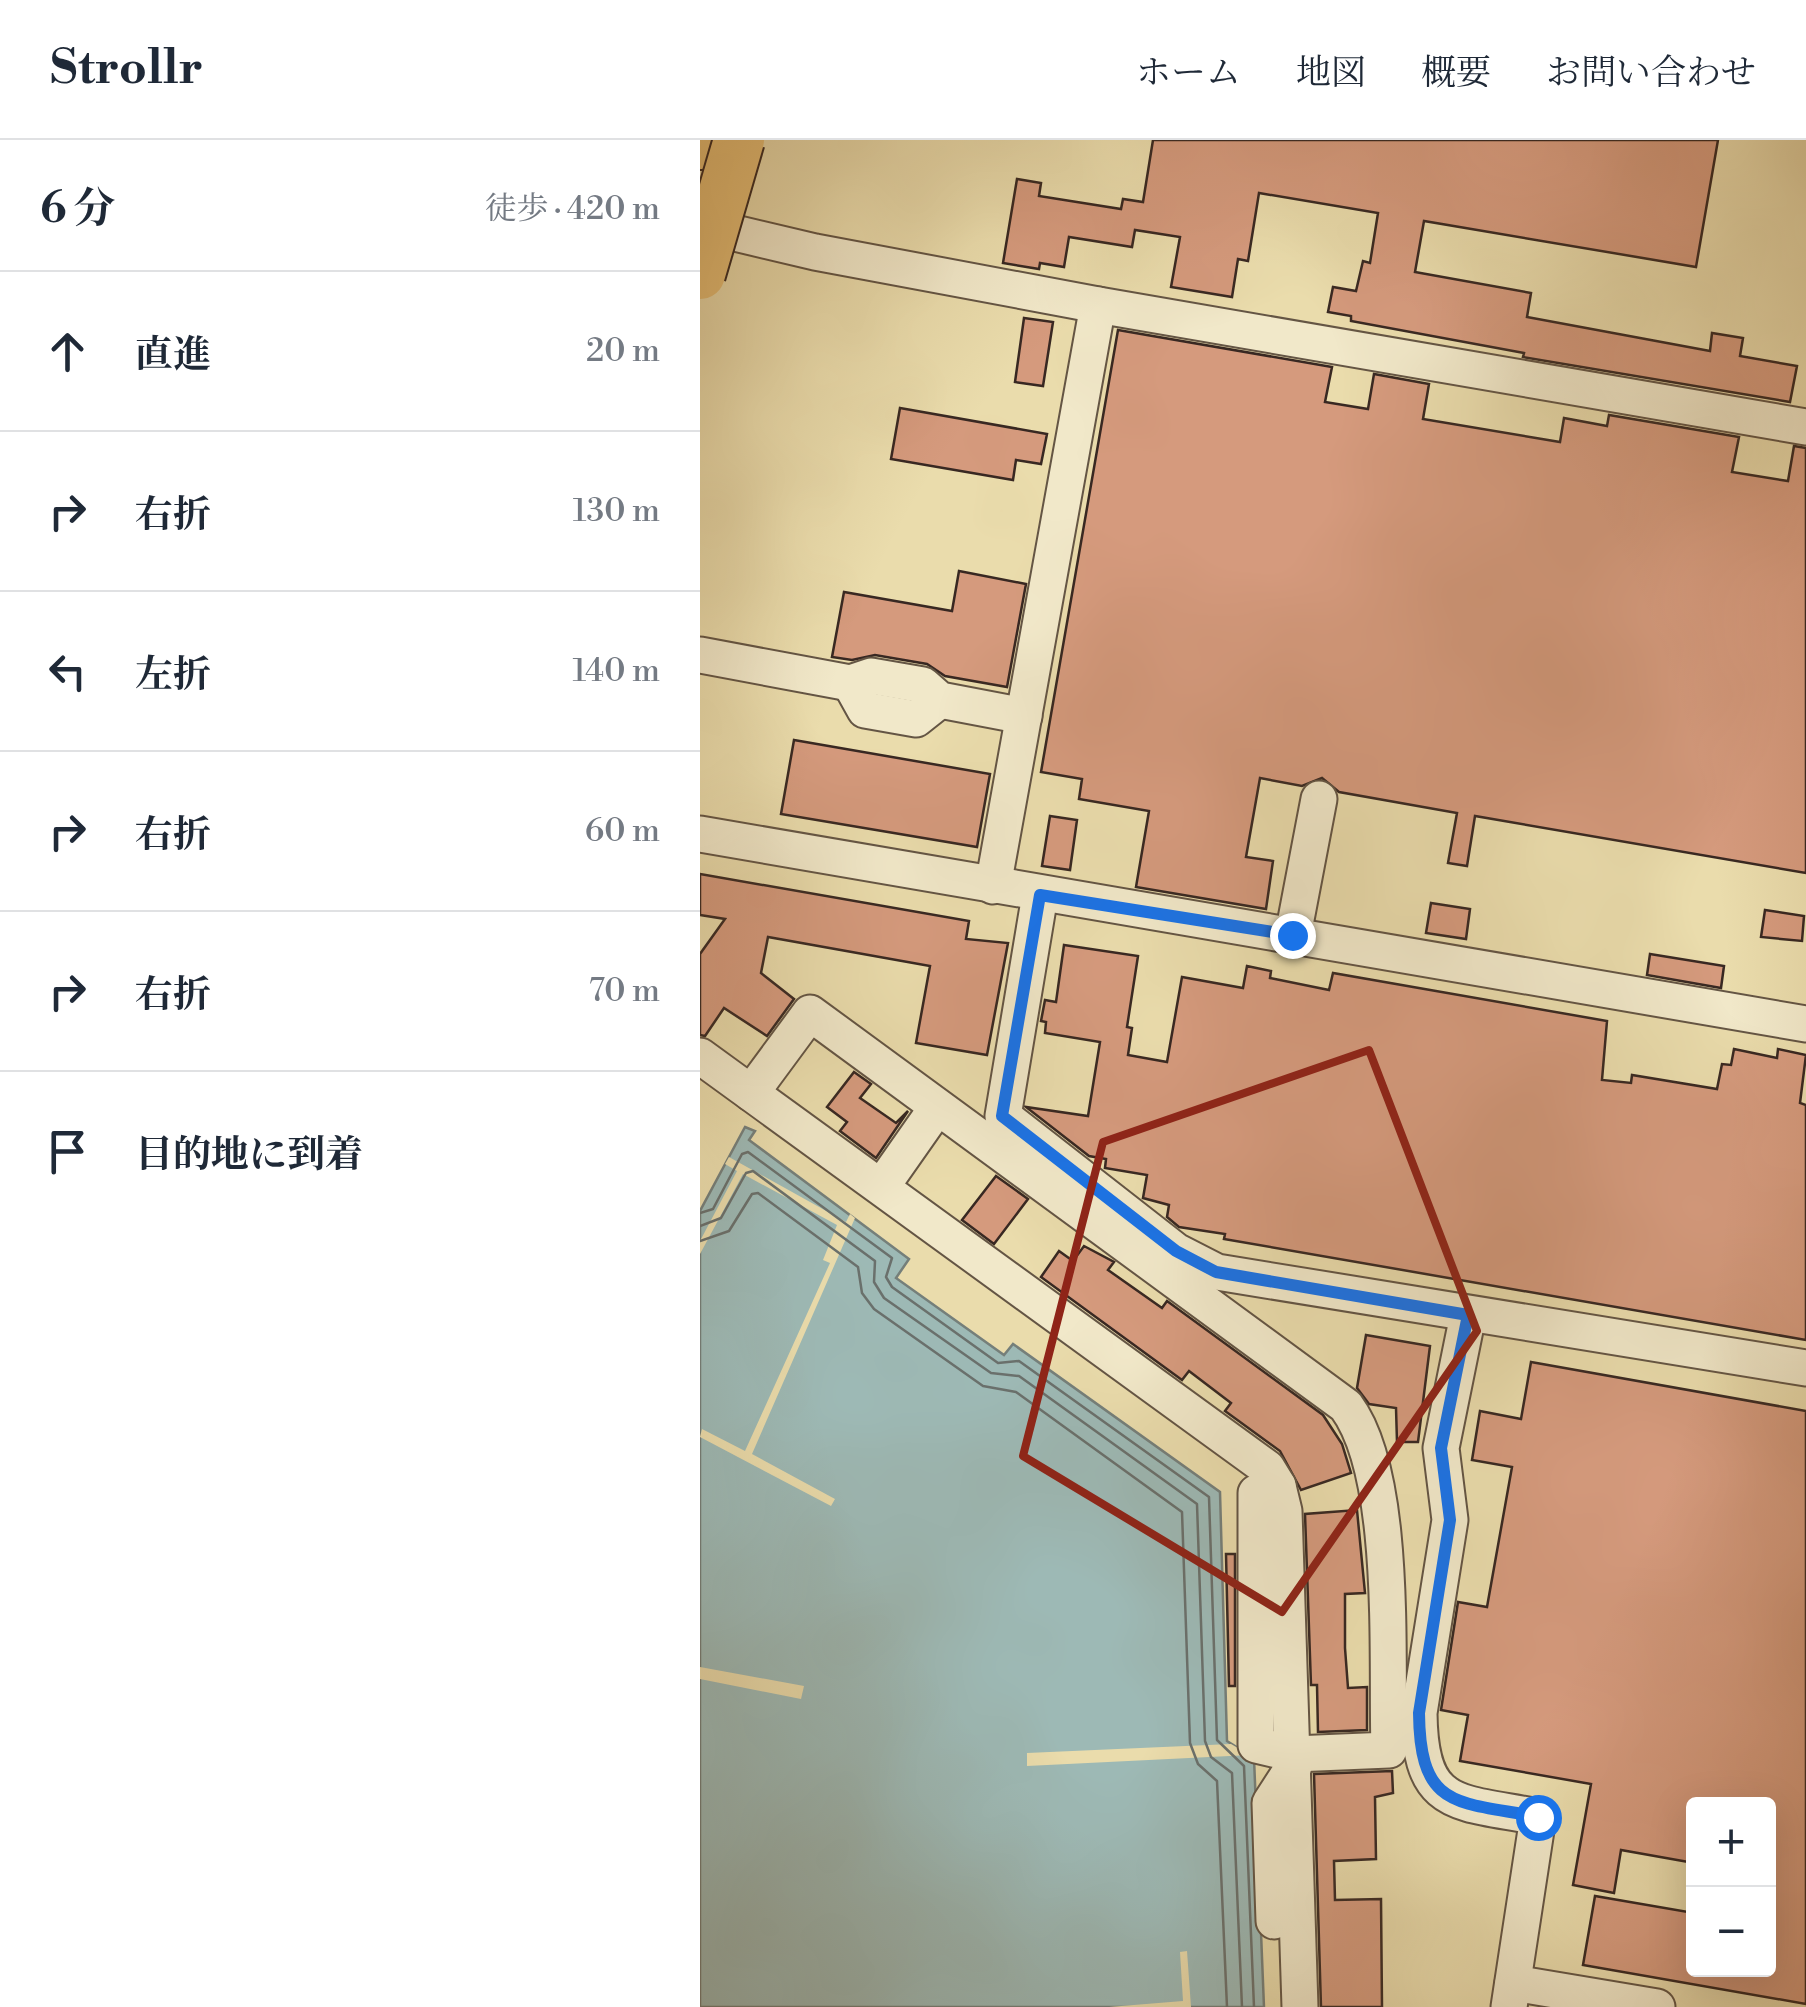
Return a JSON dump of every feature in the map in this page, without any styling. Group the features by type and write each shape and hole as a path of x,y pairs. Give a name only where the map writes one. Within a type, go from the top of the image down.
{"highway":[{"path":"700,274 739,140"}],"lane":[{"path":"701,225 816,252 1098,305 1806,427"},
{"path":"993,886 1098,305"},
{"path":"700,654 850,684 865,710 916,719 940,700 1024,716"},
{"path":"1292,935 1319,798"},
{"path":"700,834 1806,1024"},
{"path":"1040,895 1002,1116 1176,1251 1216,1272 1806,1368"},
{"path":"750,1104 810,1013 936,1110 1346,1406 1358,1421 1379,1483 1389,1750 1294,1760"},
{"path":"700,1056 750,1104 1267,1490"},
{"path":"750,1104 882,1186 1247,1450 1267,1490 1284,1511 1300,2007"},
{"path":"882,1186 936,1110"},
{"path":"1468,1315 1441,1448 1450,1520 1419,1713 1426,1773 1454,1800 1538,1817 1511,1995 1658,2007"},
{"path":"1277,2007 1270,1804 1294,1760"}],"highlighted area":[{"path":"1369,1050 1477,1331 1282,1612 1023,1456 1103,1142"}],"water":[{"path":"745,1127 755,1131 749,1140 909,1259 896,1278 1004,1355 1013,1344 1220,1492 1227,1741 1254,1758 1264,2007 700,2007 700,1211"}],"pier":[{"path":"729,1157 846,1222 850,1214 855,1218 752,1454 835,1499 831,1506 700,1437 702,1429 745,1451 830,1263 823,1260 837,1225 743,1174 700,1254 700,1241 737,1171 725,1164"},
{"path":"700,1667 804,1686 801,1699 700,1679"},
{"path":"1231,1744 1250,1755 1027,1766 1027,1753"},
{"path":"1187,1951 1191,2007 1109,2007 1183,2001 1180,1952"}],"building":[{"path":"1153,140 1718,140 1696,267 1424,221 1415,272 1531,293 1527,317 1710,351 1712,333 1743,338 1740,356 1797,366 1790,402 1523,357 1524,353 1351,321 1351,316 1328,312 1333,287 1356,291 1363,261 1370,263 1378,213 1259,193 1248,261 1238,259 1232,297 1171,287 1180,237 1135,230 1132,247 1069,237 1064,267 1040,263 1039,269 1003,263 1017,179 1041,183 1039,196 1121,209 1123,199 1143,202"},
{"path":"1024,318 1053,322 1043,386 1015,382"},
{"path":"1118,330 1332,367 1325,402 1368,409 1374,374 1429,384 1423,419 1560,442 1564,418 1607,426 1609,415 1739,437 1732,472 1788,481 1794,446 1806,448 1806,873 1475,816 1467,866 1448,863 1457,813 1339,792 1322,778 1302,786 1260,778 1246,857 1273,861 1266,909 1136,887 1149,811 1079,799 1082,779 1041,772"},
{"path":"900,408 1047,434 1041,464 1016,460 1013,480 891,459"},
{"path":"959,571 1026,584 1007,687 945,676 927,664 875,655 852,660 832,657 844,592 952,611"},
{"path":"794,740 990,774 977,847 781,814"},
{"path":"1050,816 1077,820 1070,870 1042,866"},
{"path":"700,874 969,921 966,939 1008,943 987,1055 916,1043 930,966 768,937 761,973 794,999 767,1036 724,1008 705,1036 700,1035 700,954 725,919 700,915"},
{"path":"1431,903 1470,909 1466,939 1426,933"},
{"path":"1765,910 1804,916 1802,941 1761,937"},
{"path":"1064,945 1138,956 1127,1027 1132,1028 1128,1055 1167,1062 1182,977 1243,988 1247,966 1271,971 1270,978 1329,990 1333,973 1607,1021 1602,1080 1631,1083 1632,1075 1717,1089 1722,1064 1731,1065 1734,1049 1777,1058 1778,1049 1806,1055 1800,1103 1806,1105 1806,1340 1224,1239 1225,1234 1179,1227 1167,1217 1169,1205 1143,1198 1147,1175 1105,1168 1106,1159 1089,1156 1026,1107 1088,1116 1100,1042 1045,1033 1046,1022 1041,1021 1045,1000 1056,1002"},
{"path":"1650,954 1724,966 1721,988 1647,975"},
{"path":"854,1072 871,1084 860,1098 896,1123 908,1111 876,1158 840,1131 847,1122 827,1107"},
{"path":"996,1176 1028,1199 994,1244 962,1220"},
{"path":"1084,1246 1114,1262 1108,1270 1162,1308 1167,1301 1323,1415 1342,1444 1351,1473 1301,1490 1280,1451 1225,1411 1231,1403 1189,1371 1182,1380 1041,1277 1059,1251 1073,1261"},
{"path":"1366,1335 1430,1346 1418,1442 1397,1442 1396,1408 1369,1404 1357,1388"},
{"path":"1531,1362 1806,1411 1806,2004 1583,1965 1595,1896 1686,1912 1686,1977 1776,1977 1776,1797 1686,1797 1686,1862 1621,1850 1614,1893 1573,1885 1591,1784 1460,1761 1468,1715 1441,1710 1458,1602 1487,1607 1512,1467 1472,1460 1480,1411 1521,1419"},
{"path":"1357,1510 1365,1593 1345,1594 1345,1648 1348,1688 1367,1687 1367,1730 1318,1732 1317,1685 1311,1685 1305,1514"},
{"path":"1226,1554 1235,1554 1235,1686 1229,1686"},
{"path":"1392,1771 1393,1793 1375,1797 1376,1859 1334,1861 1335,1900 1381,1899 1382,2007 1321,2007 1314,1774"}],"route":[{"path":"1292,935 1040,895 1002,1116 1176,1251 1216,1272 1468,1315 1441,1448 1450,1520 1419,1713 1420,1744 1426,1773 1437,1789 1454,1800 1538,1817"}]}
